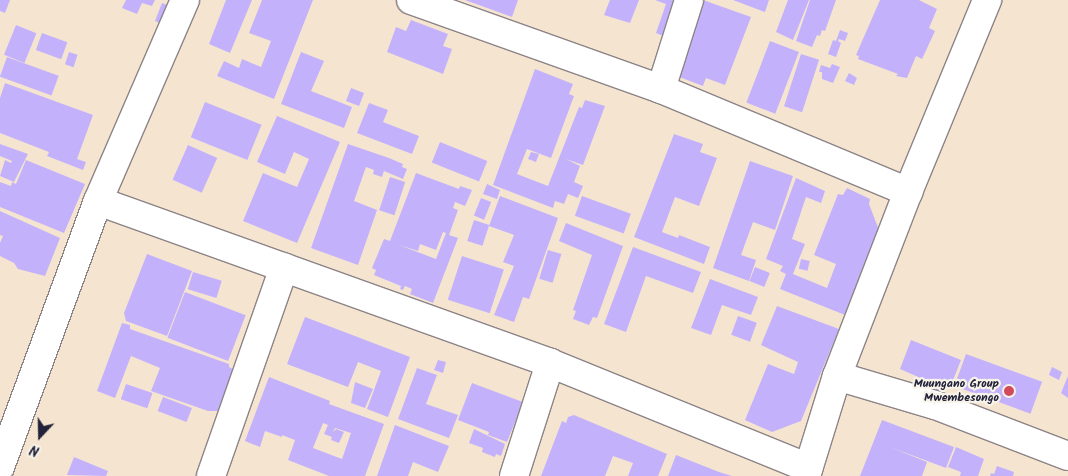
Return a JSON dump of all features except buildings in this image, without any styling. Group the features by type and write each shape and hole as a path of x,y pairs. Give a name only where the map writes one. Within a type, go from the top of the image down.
{"street":[{"path":"0,467 98,201 185,0"},
{"path":"411,0 661,89 908,192"},
{"path":"661,89 689,0"},
{"path":"98,201 550,362 808,472 837,376 908,192 987,0"},
{"path":"211,476 284,267"},
{"path":"514,476 550,362"},
{"path":"837,376 935,405 1068,456"}],"place":[{"name":"Muungano Group Mwembesongo","path":"1009,391"}]}
